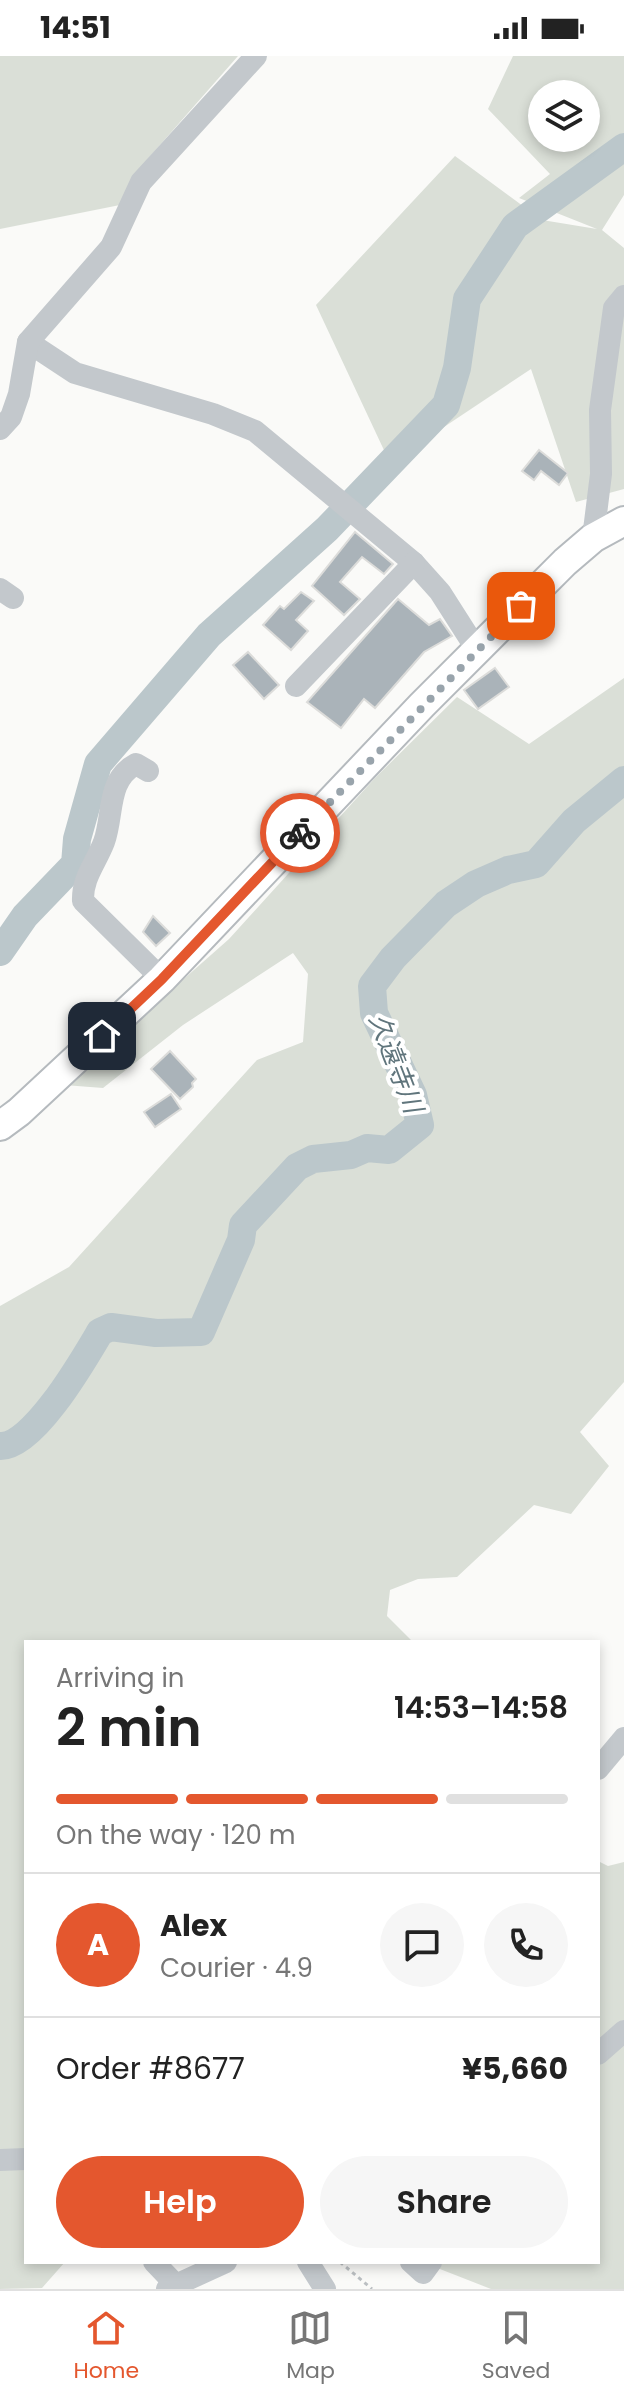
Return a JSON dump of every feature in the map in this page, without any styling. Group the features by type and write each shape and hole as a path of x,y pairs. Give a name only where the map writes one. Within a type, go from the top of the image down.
{"main road":[{"path":"0,1126 30,1103 162,979 477,650 593,538 624,521"}],"street":[{"path":"0,429 11,417 15,406 28,342 111,247 141,182 256,56"},
{"path":"593,538 601,474 600,410 614,308 624,296"},
{"path":"28,342 75,373 255,431 414,563 440,592 477,650"},
{"path":"296,686 414,563"},
{"path":"148,771 136,764 128,768 117,785 104,841 82,886 83,901 162,979"},
{"path":"600,1767 624,1738"},
{"path":"600,2052 624,2031"},
{"path":"0,2160 24,2159"},
{"path":"155,2264 172,2287 222,2264"},
{"path":"309,2264 325,2289"}],"path":[{"path":"342,2264 372,2289"}],"shaded area":[{"path":"0,56 238,56 145,162 120,205 0,229"},
{"path":"513,56 624,56 624,195 602,230 624,248 624,489 576,502 531,369 390,463 316,305 455,156 542,220 597,229 519,198 550,174 529,152 600,152 600,80 528,80 528,151 488,109"},
{"path":"624,678 624,1382 580,1432 609,1466 571,1514 534,1505 457,1577 418,1579 390,1590 387,1616 411,1640 24,1640 24,2264 63,2264 42,2288 0,2289 0,1306 69,1267 257,1060 303,1042 308,974 293,953 183,1025 103,1088 64,1085 229,939 375,778 457,697 529,744"},
{"path":"600,1862 608,1866 624,1862 624,2289 491,2289 427,2264 600,2264"}],"building":[{"path":"539,450 568,473 559,485 541,471 534,480 522,471"},
{"path":"355,532 393,564 384,574 362,557 340,582 360,599 344,615 312,586"},
{"path":"301,592 314,601 296,620 308,631 291,650 263,625 280,606 284,609"},
{"path":"398,599 429,625 440,619 452,636 424,652 375,708 364,699 341,728 307,702"},
{"path":"248,652 279,685 264,699 233,665"},
{"path":"495,668 509,687 478,709 464,690"},
{"path":"153,916 170,933 156,946 143,932"},
{"path":"170,1051 196,1079 193,1087 180,1099 151,1069"},
{"path":"171,1094 181,1109 155,1127 144,1112"}],"waterway":[{"path":"0,952 25,916 75,864 77,839 98,764 209,635 327,529 446,405 457,368 467,299 515,226 624,147"},
{"name":"久遠寺川","path":"0,1446 13,1443 42,1418 100,1332 111,1327 156,1333 201,1332 241,1240 243,1225 297,1167 313,1159 351,1155 367,1148 389,1150 420,1125 413,1095 374,1013 372,986 393,958 446,904 476,884 508,870 536,864 574,821 624,780"}],"way so far":[{"path":"300,833 521,606"}],"route":[{"path":"102,1036 162,979 300,833"}]}
